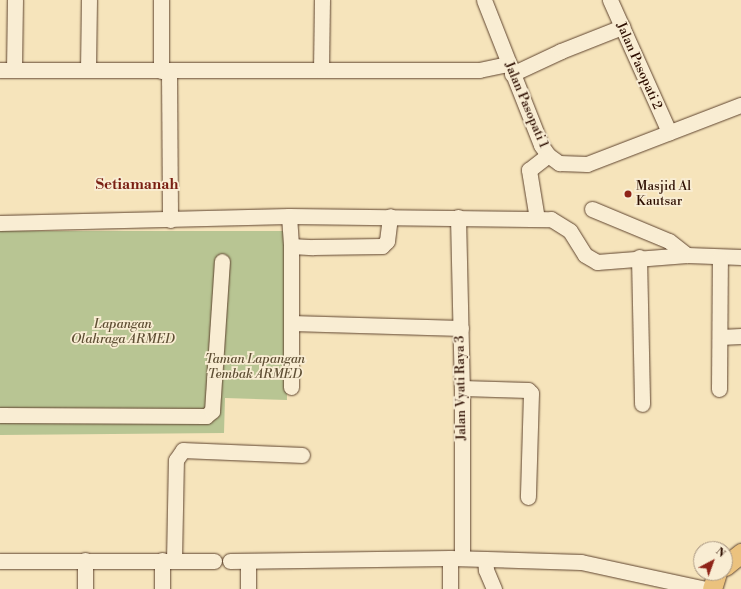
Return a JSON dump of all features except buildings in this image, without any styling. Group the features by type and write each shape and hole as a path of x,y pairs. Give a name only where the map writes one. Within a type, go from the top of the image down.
{"main road":[{"path":"733,560 741,553"}],"street":[{"path":"15,0 7,70 165,71 510,69 622,27"},
{"path":"88,70 89,0"},
{"path":"161,0 170,220"},
{"path":"321,70 322,0"},
{"name":"Jalan Pasopati 1","path":"484,0 541,145 548,155 559,163 588,164 741,105"},
{"name":"Jalan Pasopati 2","path":"610,0 669,132"},
{"path":"537,218 529,170 548,155"},
{"path":"592,209 669,241 687,255"},
{"path":"289,216 291,246 291,386"},
{"path":"0,223 289,216 537,218 559,222 570,232 585,255 597,262 639,257 687,255 741,257"},
{"path":"291,246 382,246 387,241 390,216"},
{"name":"Jalan Vyati Raya 3","path":"450,589 456,558 462,388 458,217"},
{"path":"639,257 642,404"},
{"path":"719,389 720,257"},
{"path":"0,415 206,416 212,411 222,261"},
{"path":"291,323 460,328"},
{"path":"720,337 741,336"},
{"path":"462,388 528,390 531,393 528,497"},
{"path":"162,589 168,560 176,460 183,450 302,455"},
{"path":"230,561 248,562 456,558 581,562 706,589"},
{"path":"485,559 486,570 494,589"},
{"path":"85,560 85,589"},
{"path":"0,561 214,560"},
{"path":"248,562 248,589"}],"green space":[{"name":"Lapangan Olahraga ARMED","path":"0,231 285,231 287,400 225,398 224,433 0,435"}],"place":[{"name":"Masjid Al Kautsar","path":"628,194"}],"district":[{"name":"Setiamanah","path":"137,185"}],"park label":[{"name":"Taman Lapangan Tembak ARMED","path":"255,368"}]}
